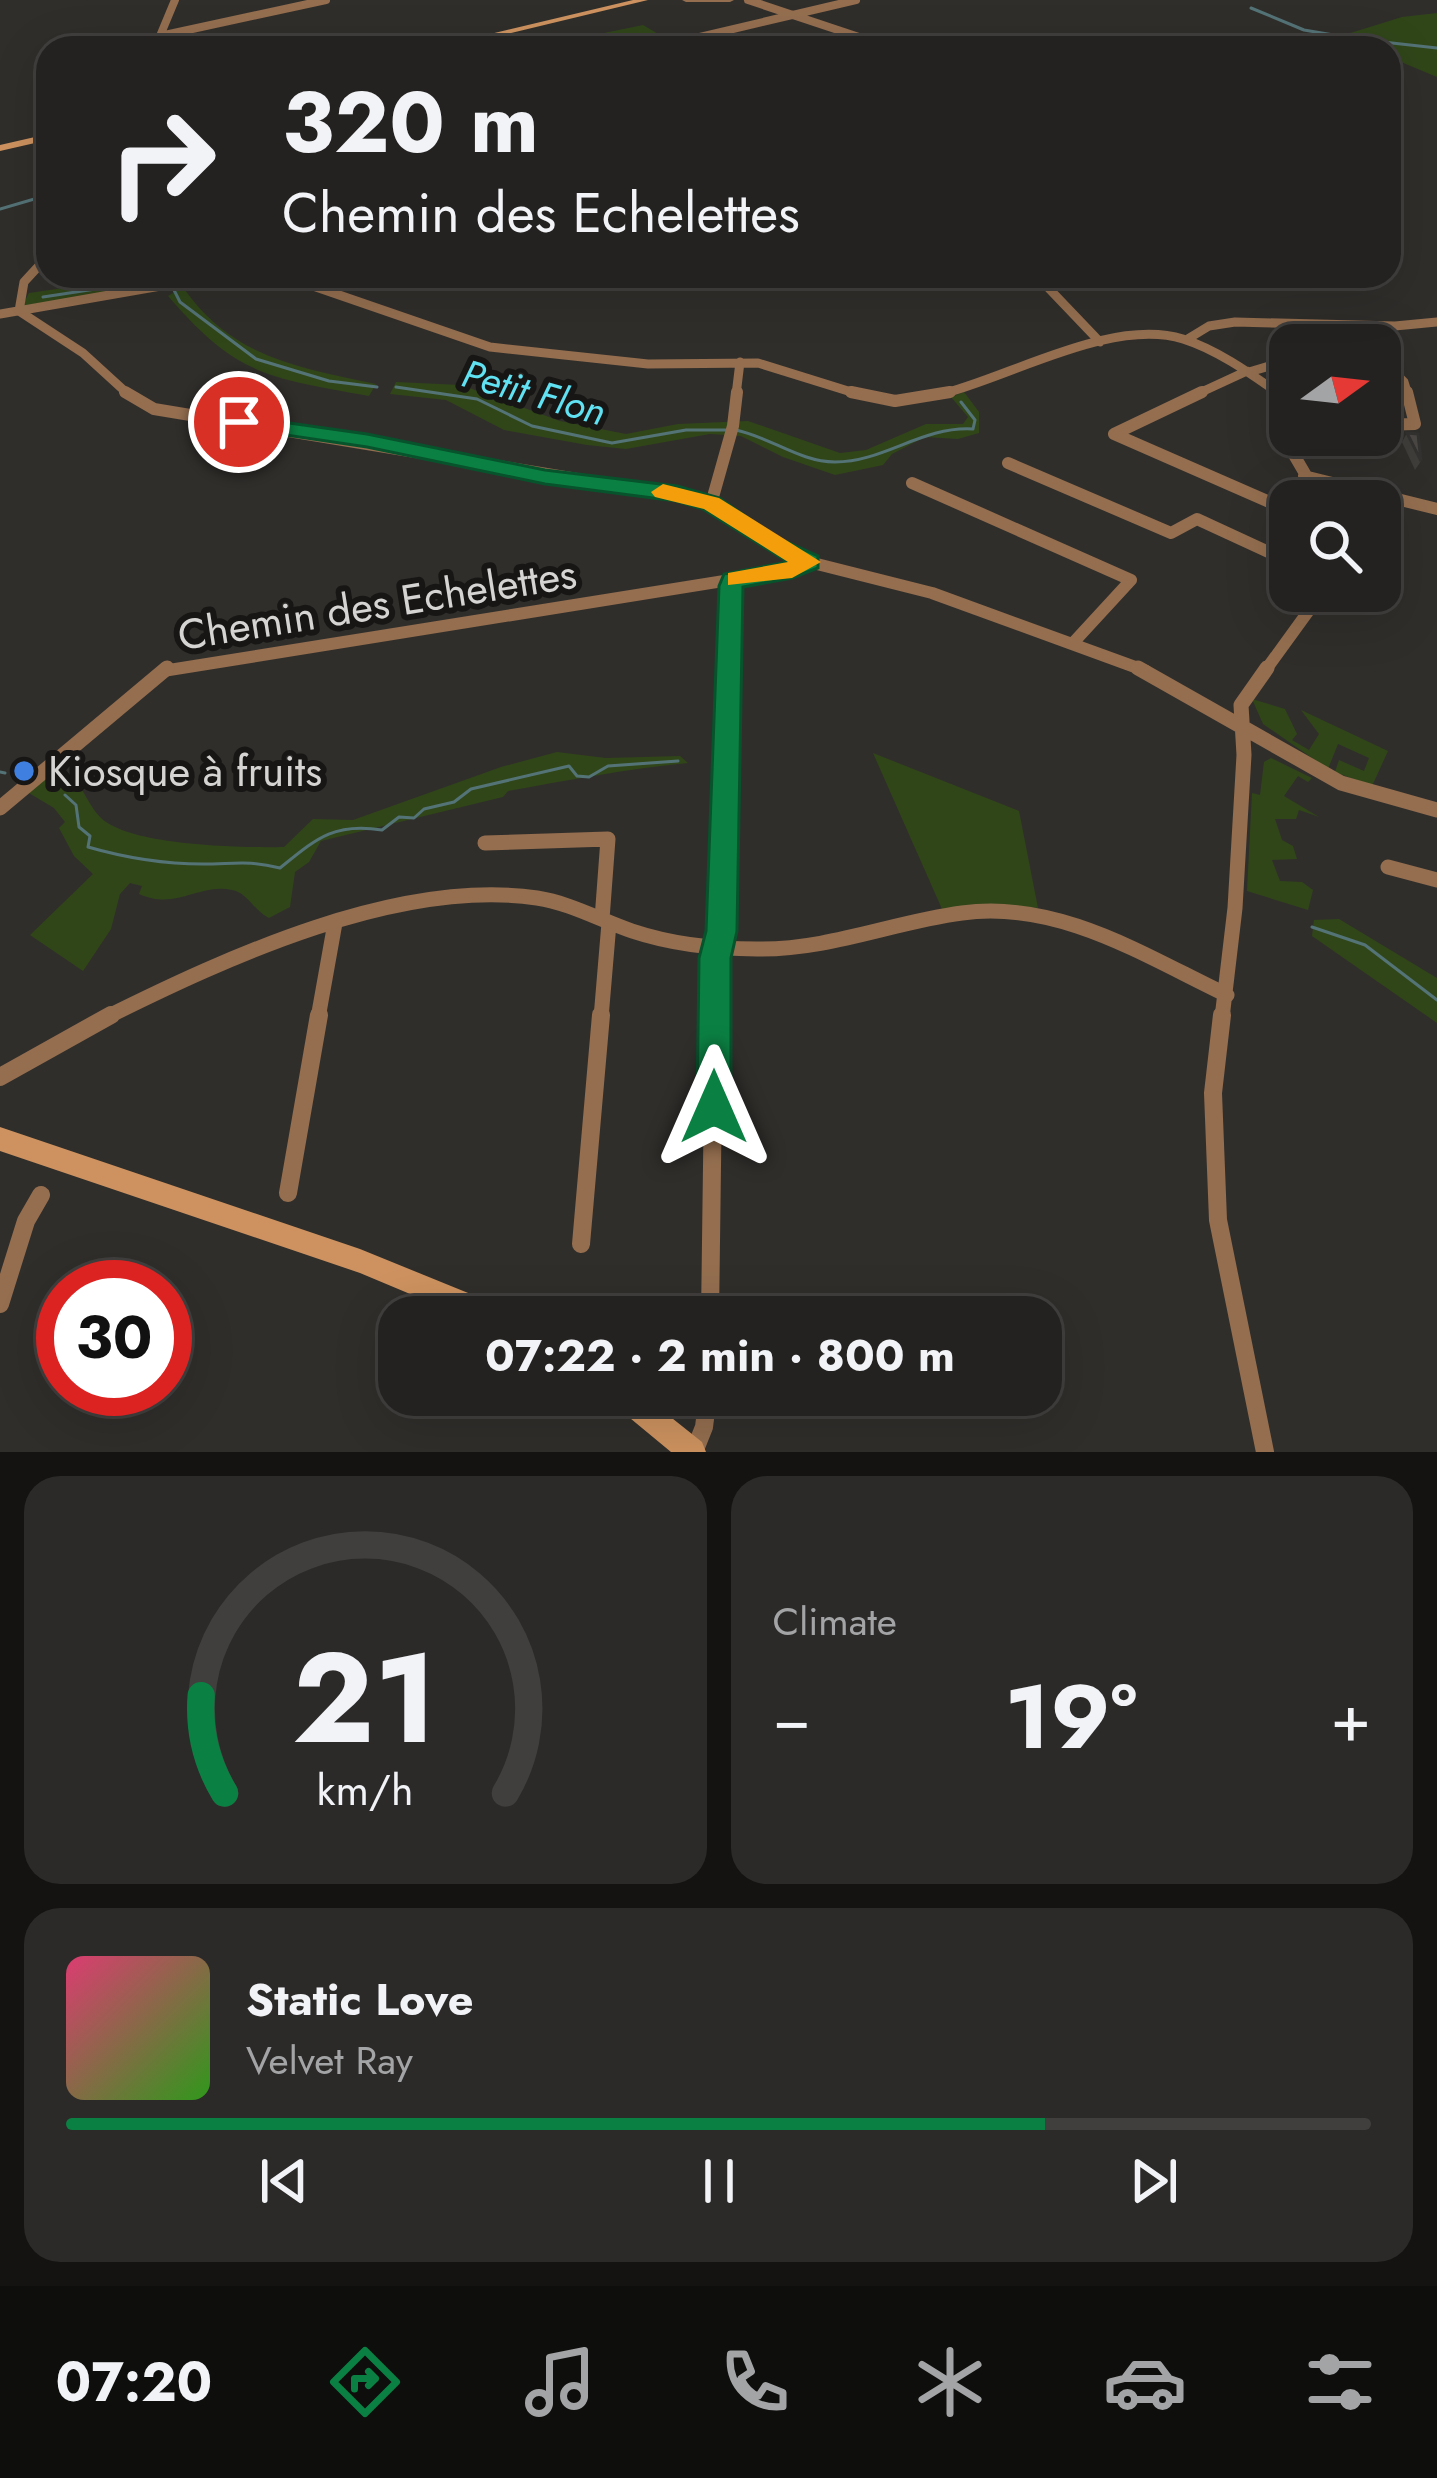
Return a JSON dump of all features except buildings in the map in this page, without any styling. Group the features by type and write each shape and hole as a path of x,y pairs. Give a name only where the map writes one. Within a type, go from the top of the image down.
{"main road":[{"path":"613,7 630,0"},
{"path":"489,36 644,0"},
{"path":"0,148 36,140"},
{"path":"0,1139 402,1276 448,1296"},
{"path":"648,1416 693,1452"}],"street":[{"path":"160,36 175,0"},
{"path":"160,36 326,0"},
{"path":"690,0 747,0 857,36"},
{"path":"701,36 856,0"},
{"path":"19,311 28,274 36,267"},
{"path":"0,314 150,288"},
{"path":"319,288 490,347 647,364 740,362 793,370 858,395 905,401 963,389 1100,342 1144,333 1186,340 1269,386"},
{"path":"1048,288 1100,342"},
{"path":"19,311 83,353 128,395 154,410 349,438 545,477 677,494 711,504 768,542 809,562 913,587 1073,643 1168,681 1341,783 1437,810"},
{"path":"1186,340 1209,326 1235,322 1396,326 1437,322"},
{"path":"711,504 732,430 740,362"},
{"path":"1269,366 1114,434 1269,502"},
{"path":"1401,378 1414,424 1401,424"},
{"path":"1294,456 1307,480"},
{"path":"1008,463 1172,533 1197,519 1269,552"},
{"path":"1304,476 1437,509"},
{"path":"912,483 1131,580 1073,643"},
{"name":"Chemin des Echelettes","path":"0,808 168,667 397,636 792,570 809,562"},
{"path":"710,1296 733,580"},
{"path":"1265,1452 1215,1189 1213,1093 1227,995 1243,729 1240,714 1247,692 1307,612"},
{"path":"485,843 608,838 580,1244"},
{"path":"1388,867 1437,880"},
{"path":"0,1077 133,1001 335,923 412,899 476,896 560,902 658,937 775,949 829,945 967,913 1020,912 1105,934 1227,995"},
{"path":"288,1192 335,923"},
{"path":"0,1304 26,1221 41,1195"},
{"path":"693,1452 705,1416"}],"green space":[{"path":"1437,13 1437,77 1401,62 1401,36 1344,35 1402,17"},
{"path":"643,25 662,36 590,36"},
{"path":"63,288 133,288 22,306 29,293"},
{"path":"184,288 223,330 269,356 376,384 369,396 256,369 215,343 168,296"},
{"path":"396,382 461,385 560,421 626,434 678,424 748,421 840,453 866,450 926,424 963,424 968,417 951,397 964,392 979,412 979,433 958,439 925,437 892,454 883,465 835,475 741,436 710,434 626,449 504,430 446,400 390,394"},
{"path":"1252,699 1285,709 1297,734 1292,740 1309,750 1319,734 1301,710 1388,751 1372,786 1335,772 1339,760 1364,771 1369,758 1338,744 1328,769 1263,724"},
{"path":"557,752 606,758 680,756 688,763 508,791 503,797 321,841 309,862 295,872 290,907 269,918 232,890 165,900 139,894 142,886 130,883 120,894 111,929 83,971 30,935 93,874 74,856 59,828 65,822 54,808 24,790 38,779 74,779 100,817 135,834 188,843 284,847 313,819 353,820"},
{"path":"873,753 1019,811 1038,908 988,904 942,909"},
{"path":"1271,758 1312,778 1308,782 1298,776 1284,796 1319,817 1299,810 1296,819 1275,819 1282,840 1293,846 1297,859 1272,860 1280,881 1302,882 1313,890 1308,910 1247,891 1252,793 1260,795 1264,762"},
{"path":"1339,919 1437,978 1437,1023 1312,936 1314,920"}],"waterway":[{"path":"1251,8 1304,30 1339,36"},
{"path":"1401,44 1437,48"},
{"path":"0,209 36,198"},
{"name":"Petit Flon","path":"43,297 102,288"},
{"name":"Petit Flon","path":"173,288 180,302 256,359 329,381 377,387"},
{"name":"Petit Flon","path":"396,387 477,399 532,426 612,443 686,430 727,430"},
{"name":"Petit Flon","path":"736,430 810,458 853,460 937,433 973,429 975,420 961,402"},
{"path":"65,795 76,805 79,827 90,836 88,847 159,862 280,868 326,835 351,828 382,830 399,817 414,818 424,809 454,802 471,789 569,766 577,776 589,777 608,766 678,761"},
{"path":"0,772 5,773"},
{"path":"1312,927 1365,945 1437,1000"}],"slow traffic":[{"path":"663,492 711,504 768,542 809,562 792,570 736,579"}],"place":[{"name":"Kiosque à fruits","path":"24,771"}],"route":[{"path":"239,422 367,441 545,477 677,494 711,504 768,542 809,562 792,570 733,580 731,586 721,931 715,958 714,1107"}]}
